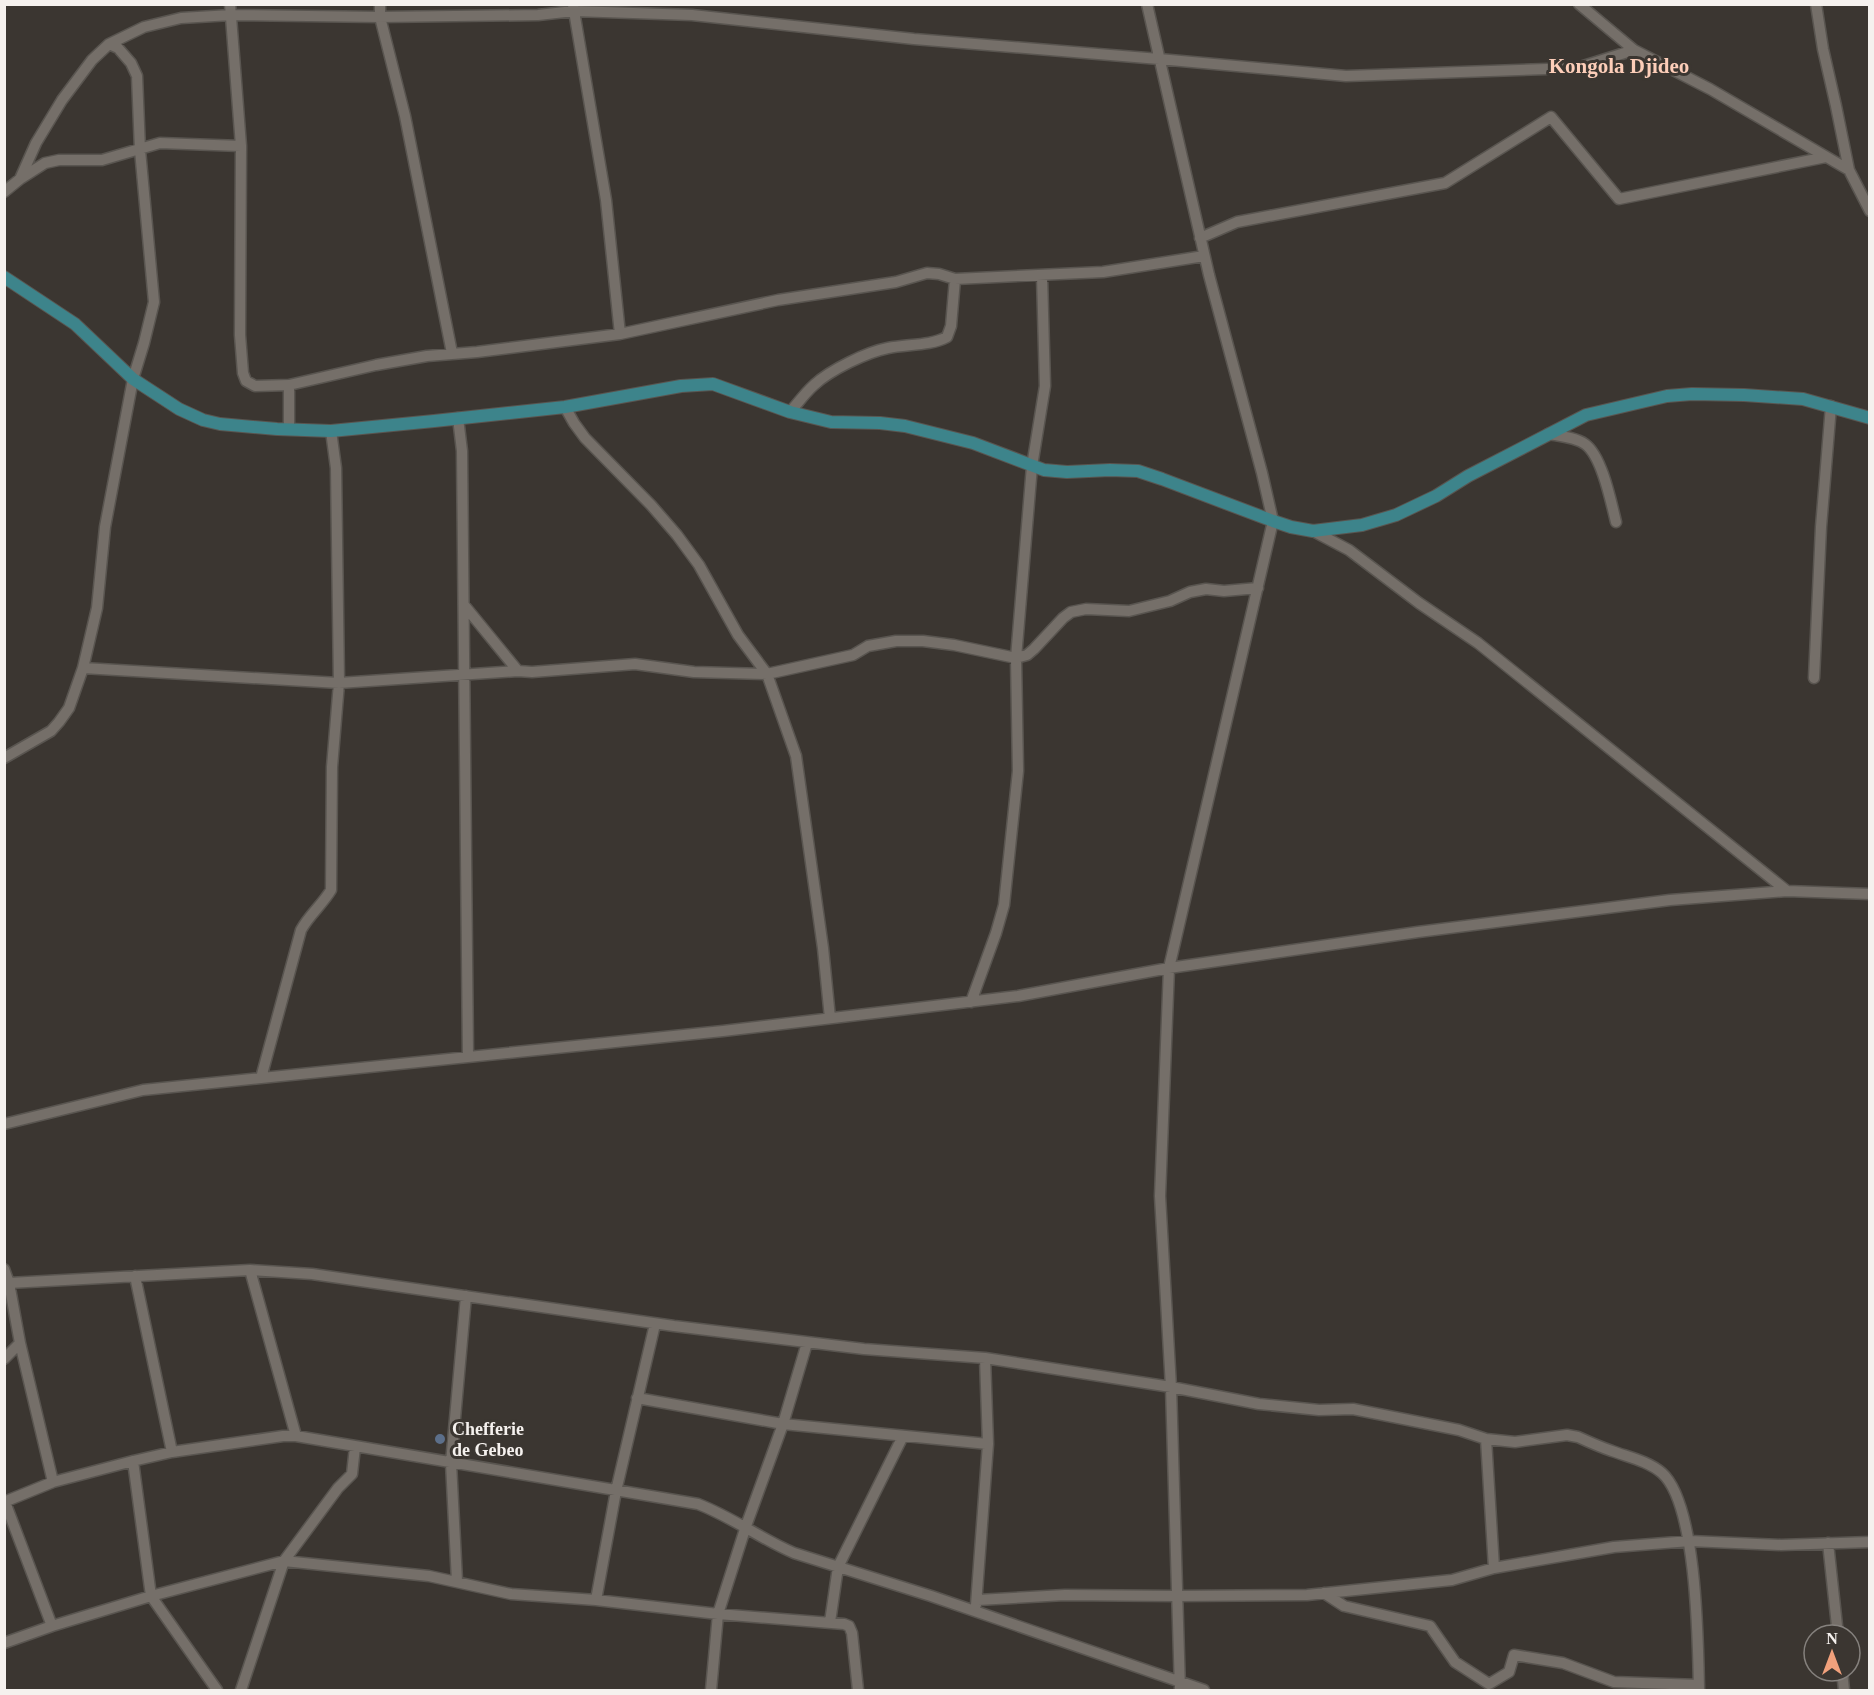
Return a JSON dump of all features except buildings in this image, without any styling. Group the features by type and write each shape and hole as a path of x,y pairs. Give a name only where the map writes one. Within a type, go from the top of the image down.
{"main road":[{"path":"4,277 75,324 133,379 179,409 203,420 220,424 331,431 565,407 681,386 713,384 790,412 831,422 905,426 973,443 1032,466 1067,472 1138,471 1273,521 1313,531 1362,525 1396,515 1437,496 1468,476 1586,415 1667,396 1692,394 1803,399 1869,418"}],"street":[{"path":"380,4 381,17 405,116 452,353"},
{"path":"1147,4 1204,256 1273,521 1169,968 1160,1196 1171,1387 1179,1686"},
{"path":"1579,4 1634,50 1710,89 1849,170"},
{"path":"1816,4 1823,49 1849,170 1869,211"},
{"path":"573,8 606,200 620,334"},
{"path":"20,179 36,142 62,100 92,60 109,44 144,27 230,10 381,17 538,15 573,8 692,15 914,39 1346,76 1577,68 1634,50"},
{"path":"230,10 241,146 240,335 243,373 246,381 255,386 289,385 403,360 452,353 477,352 620,334 778,300 896,282 927,273 955,279 1042,276 1103,272 1204,256"},
{"path":"4,758 51,731 69,708 83,668 97,608 105,527 133,379 154,302 140,150 137,76 131,63 118,48 109,44"},
{"path":"1200,238 1237,222 1445,183 1551,117 1619,199 1826,157"},
{"path":"4,192 45,163 59,160 102,160 160,143 241,146"},
{"path":"971,1002 1004,905 1018,771 1016,658 1032,466 1046,378 1042,276"},
{"path":"790,412 814,385 834,370 884,348 937,342 947,337 951,326 955,279"},
{"path":"289,385 289,429"},
{"path":"1814,678 1821,527 1831,406"},
{"path":"565,407 585,438 651,505 699,565 738,635 767,674 796,756 823,948 830,1018"},
{"path":"458,418 462,451 465,604 468,1057"},
{"path":"261,1078 301,930 331,890 332,767 339,683 336,468 331,431"},
{"path":"1548,434 1585,444 1595,458 1604,478 1616,522"},
{"path":"1313,531 1349,550 1419,603 1479,643 1787,891"},
{"path":"83,668 339,683 635,664 694,672 767,674 853,655 868,646 896,641 923,641 1016,658 1034,649 1071,612 1086,609 1129,611 1206,589 1224,591 1258,588"},
{"path":"465,604 518,671"},
{"path":"4,1124 142,1090 971,1002 1018,996 1169,968 1418,932 1670,900 1787,891 1869,894"},
{"path":"4,1269 53,1482"},
{"path":"9,1283 250,1270 312,1274 655,1324 864,1349 985,1358 1171,1387 1259,1404 1319,1410 1353,1409 1459,1430 1486,1439 1515,1442 1567,1435 1578,1437 1651,1465 1661,1472 1672,1486 1690,1541 1698,1640 1699,1688 1614,1682 1563,1663 1514,1655 1509,1672 1489,1684 1455,1662 1430,1626 1344,1606 1324,1593"},
{"path":"250,1270 296,1436"},
{"path":"135,1276 172,1452"},
{"path":"457,1581 451,1463 466,1296"},
{"path":"596,1600 616,1491 655,1324"},
{"path":"711,1690 718,1614 746,1526 783,1424 807,1342"},
{"path":"4,1359 20,1343"},
{"path":"976,1606 988,1444 985,1358"},
{"path":"637,1398 783,1424 988,1444"},
{"path":"52,1626 5,1502 53,1482 172,1452 296,1436 698,1504 746,1526 786,1550 976,1606 1179,1686 1204,1690"},
{"path":"830,1622 838,1567 903,1436"},
{"path":"1486,1439 1494,1568"},
{"path":"241,1690 284,1562 338,1488 352,1474 355,1447"},
{"path":"133,1461 151,1596 217,1690"},
{"path":"976,1606 1065,1595 1307,1595 1458,1579 1494,1568 1614,1547 1690,1541 1781,1545 1869,1542"},
{"path":"1828,1543 1837,1623"},
{"path":"4,1643 151,1596 284,1562 429,1576 511,1593 718,1614 830,1622 849,1626 852,1633 858,1690"}],"place":[{"name":"Chefferie de Gebeo","path":"440,1439"}],"district":[{"name":"Kongola Djideo","path":"1619,66"}]}
